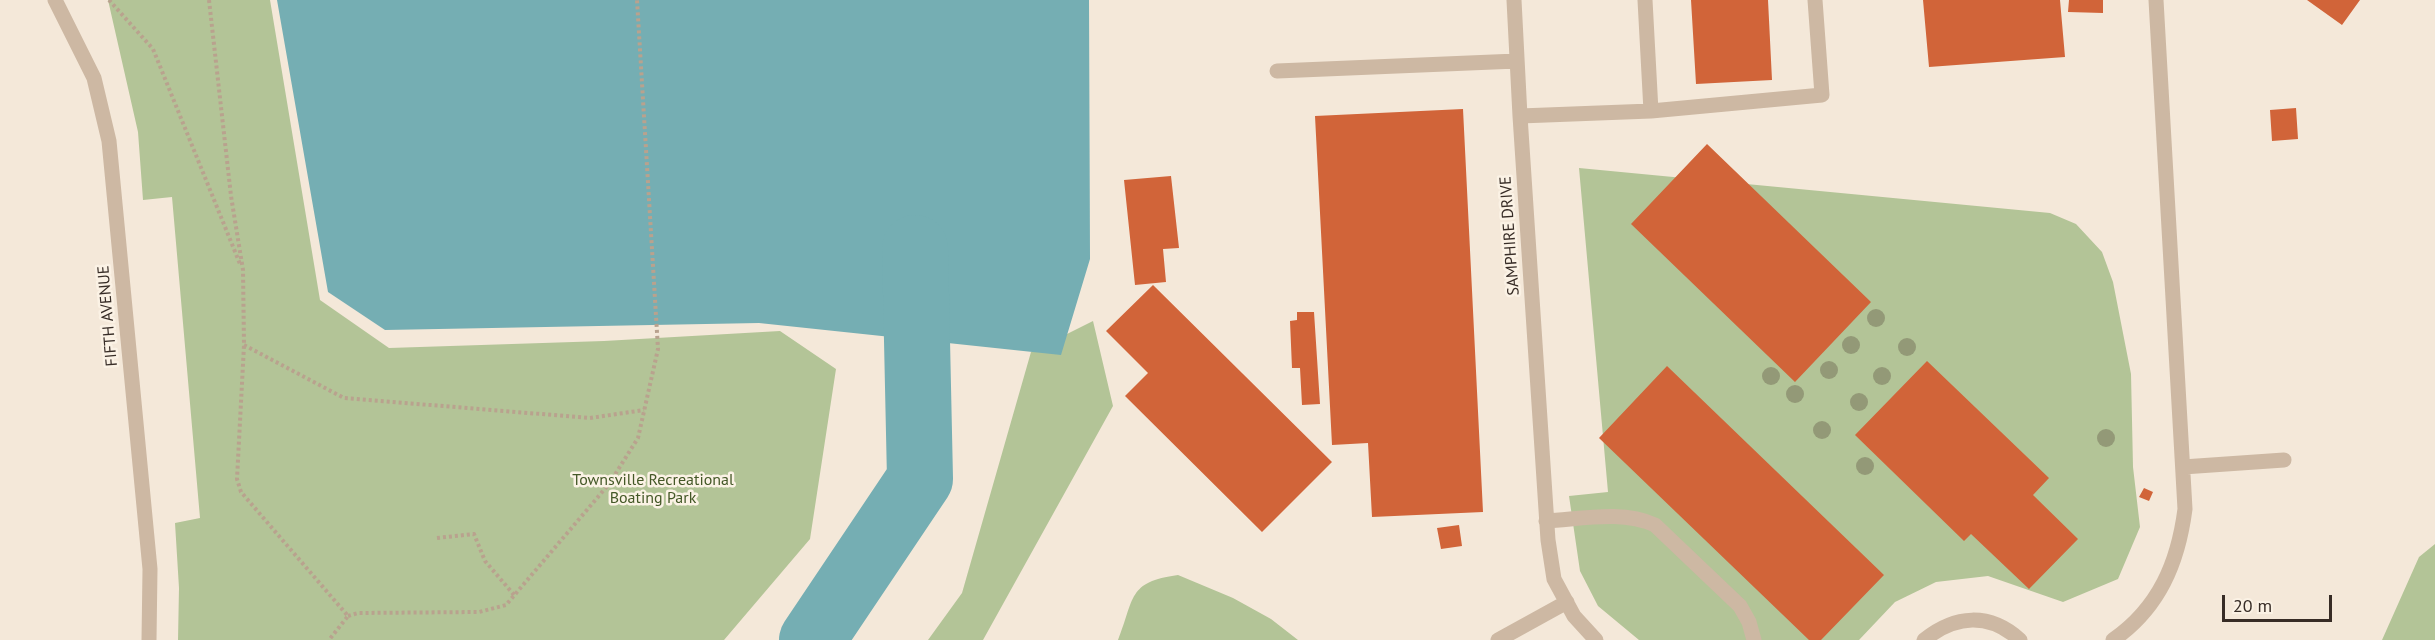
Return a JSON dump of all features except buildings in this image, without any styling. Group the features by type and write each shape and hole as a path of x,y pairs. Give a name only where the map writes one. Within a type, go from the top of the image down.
{"street":[{"name":"FIFTH AVENUE","path":"55,0 82,50 104,112 109,141 150,569 149,640"},
{"name":"SAMPHIRE DRIVE","path":"1514,0 1546,521 1554,579 1574,616 1596,640"},
{"path":"1645,0 1651,111"},
{"path":"1521,116 1651,111 1822,95 1815,0"},
{"path":"2113,640 2124,632 2153,601 2171,573 2181,541 2186,509 2156,0"},
{"path":"1277,71 1517,61"},
{"path":"2183,467 2284,460"},
{"path":"1546,521 1626,516 1655,525 1740,606 1749,622 1754,640"},
{"path":"1498,640 1567,602"},
{"path":"1924,640 1940,627 1961,620 1982,619 2002,626 2020,640"}],"path":[{"path":"109,0 153,49 243,270"},
{"path":"209,0 231,196 243,270 244,345 237,466 241,492 348,615"},
{"path":"329,640 348,615 479,612 506,604 619,470 638,438 658,349 638,0"},
{"path":"244,345 344,398 590,418 644,411"},
{"path":"437,538 474,534 485,561 515,596"}],"green space":[{"name":"Townsville Recreational Boating Park","path":"108,0 270,0 320,300 389,348 604,341 780,331 836,369 810,539 724,640 178,640 179,588 175,523 200,518 172,197 143,200 138,132"},
{"path":"1579,168 2050,213 2076,224 2102,252 2113,282 2131,374 2133,467 2140,527 2118,579 2063,602 1988,576 1936,582 1895,602 1859,640 1639,640 1598,606 1580,571 1569,496 1608,492"},
{"path":"1093,321 1113,406 983,640 928,640 962,593 1031,352"},
{"path":"2435,544 2435,640 2382,640 2419,557"},
{"path":"1178,575 1233,598 1271,619 1298,640 1118,640 1135,594 1150,582"}],"water":[{"path":"277,0 1089,0 1090,259 1061,355 759,323 385,330 328,292"}],"waterway":[{"path":"812,640 920,479 915,248"}]}
